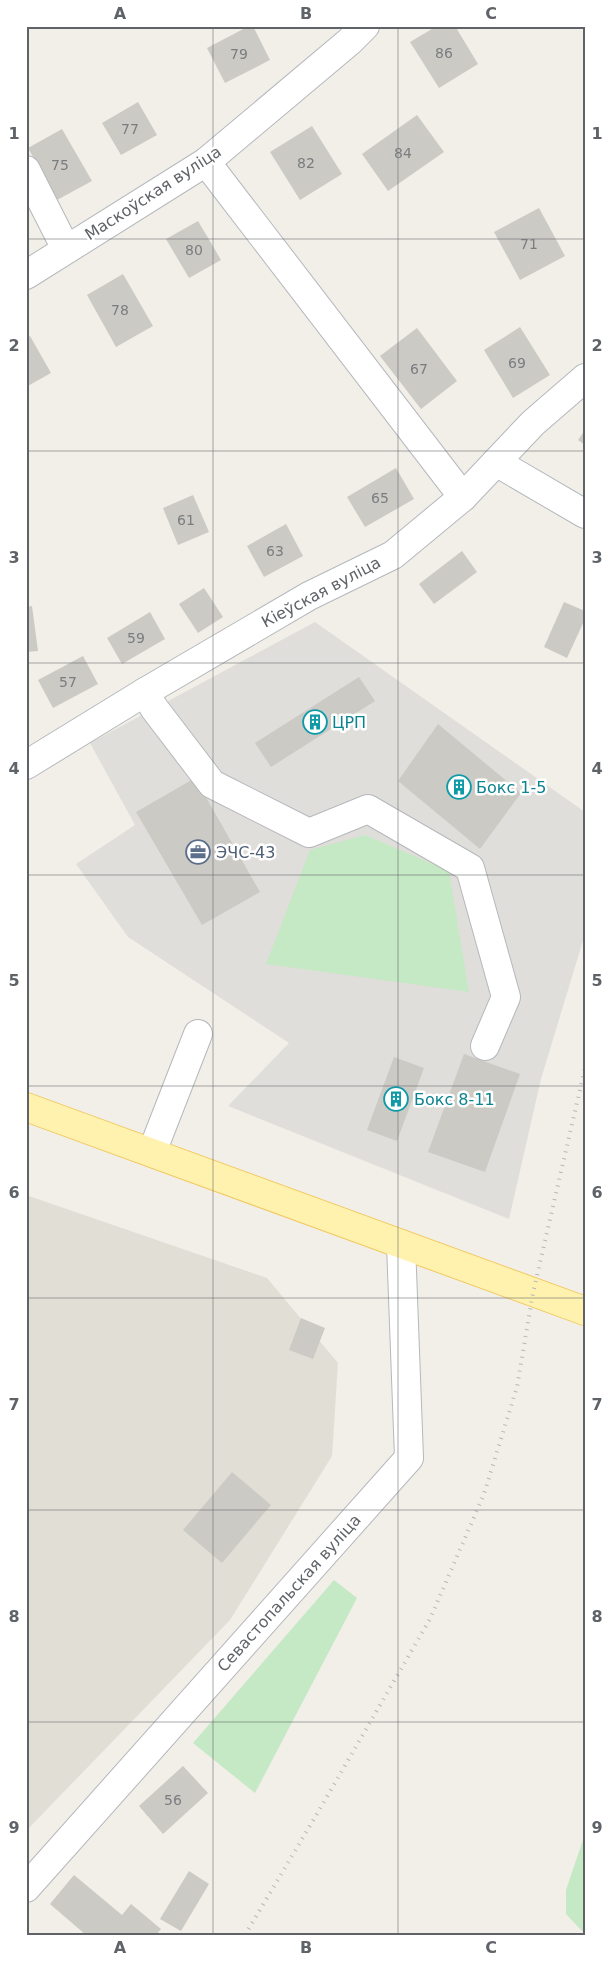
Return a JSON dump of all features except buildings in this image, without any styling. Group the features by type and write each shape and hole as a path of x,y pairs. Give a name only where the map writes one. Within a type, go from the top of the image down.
{"main road":[{"path":"26,1106 585,1311"}],"street":[{"name":"Маскоўская вуліца","path":"26,275 206,162 350,42 365,26"},
{"path":"206,162 462,498"},
{"path":"26,170 66,249"},
{"name":"Кіеўская вуліца","path":"26,765 145,692 309,596 393,555 462,498 533,424 585,378"},
{"path":"496,462 585,514"},
{"path":"145,692 154,708 212,784 309,833 368,809 470,868 506,997 485,1046"},
{"path":"152,1152 198,1034"},
{"name":"Севастопальская вуліца","path":"26,1888 409,1458 401,1244"}],"shaded area":[{"name":"ЭЧС-43","path":"315,622 585,812 585,934 541,1079 509,1219 228,1106 289,1043 128,937 76,864 135,825 90,743"},
{"path":"26,1195 267,1278 338,1363 332,1456 230,1620 26,1831"}],"green space":[{"path":"365,835 449,871 469,992 266,964 310,850"},
{"path":"334,1580 357,1598 255,1793 193,1743"},
{"path":"585,1834 585,1934 566,1914 566,1890"}],"railway":[{"path":"245,1935 430,1619 484,1494 517,1387 533,1293 585,1068"}],"place":[{"name":"ЦРП","path":"315,722"},
{"name":"Бокс 1-5","path":"459,787"},
{"name":"ЭЧС-43","path":"198,852"},
{"name":"Бокс 8-11","path":"396,1099"}]}
